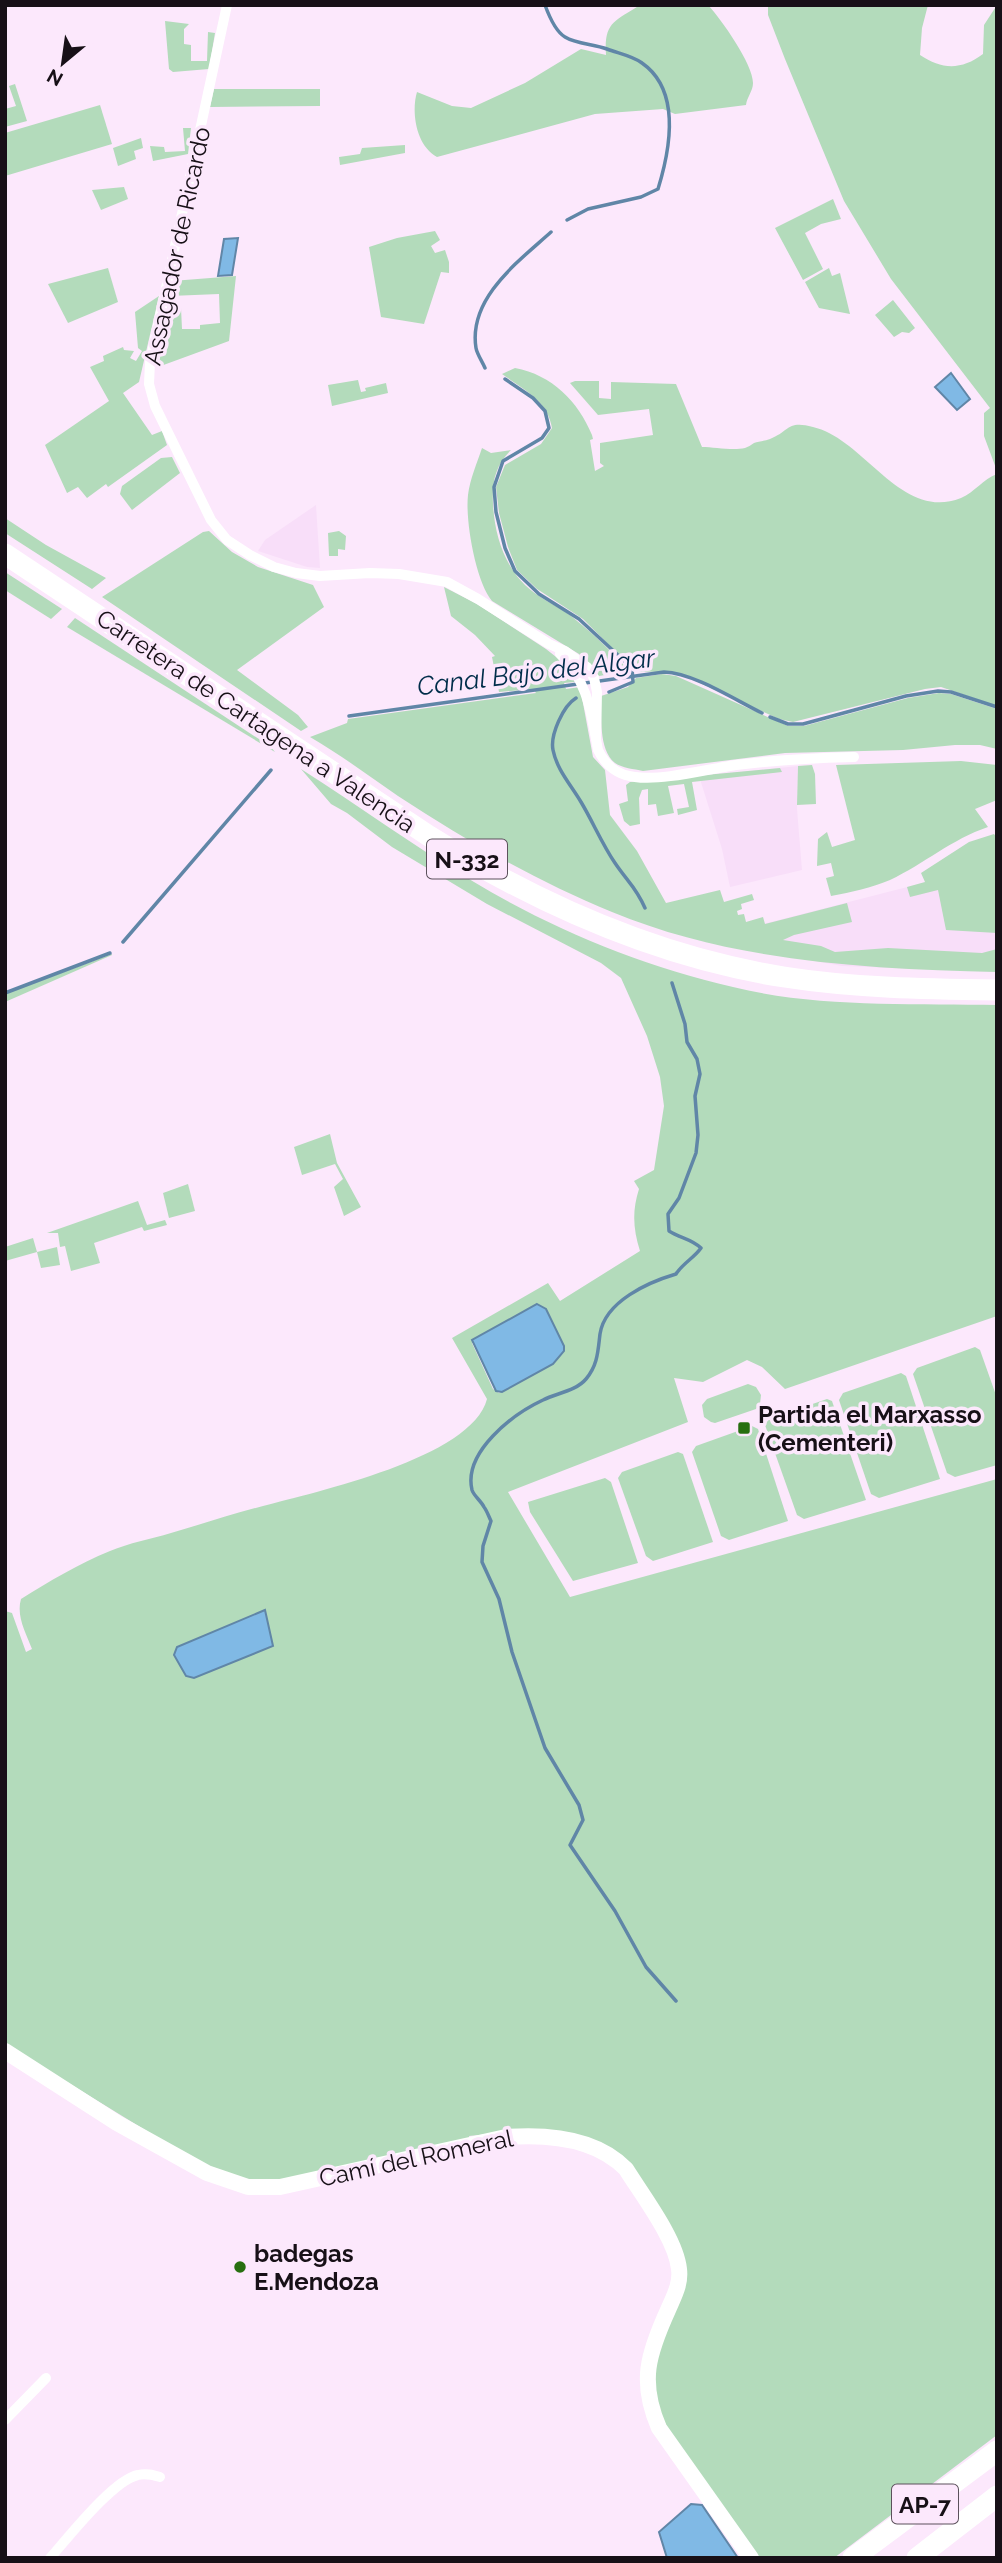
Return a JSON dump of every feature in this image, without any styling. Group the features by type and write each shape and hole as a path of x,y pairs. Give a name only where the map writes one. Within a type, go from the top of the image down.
{"highway":[{"name":"Carretera de Cartagena a Valencia","path":"5,554 429,836 523,891 562,910 682,954 761,973 852,985 997,990"},
{"name":"AP-7","path":"853,2558 997,2451"},
{"name":"AP-7","path":"917,2558 997,2496"}],"street":[{"name":"Assagador de Ricardo","path":"228,5 150,362 149,384 155,406 186,473 211,520 227,540 274,567 296,573 320,576 399,573 447,582 478,599 549,644 577,671 583,682 603,760 610,767 635,777 647,778 764,762 854,757"},
{"name":"Camí del Romeral","path":"5,2051 117,2123 192,2165 248,2187 280,2187 506,2137 526,2136 583,2144 617,2160 626,2169 674,2249 679,2271 676,2294 648,2359 648,2394 652,2412 659,2428 751,2558"},
{"path":"5,2420 46,2378"},
{"path":"50,2558 100,2502 130,2478 145,2474 160,2477"}],"shaded area":[{"path":"316,505 320,568 307,567 258,551 265,540"},
{"path":"798,766 797,809 802,870 730,887 722,849 699,776"},
{"path":"997,864 997,972 842,966 701,940"}],"green space":[{"path":"640,5 708,5 735,42 752,75 753,86 746,105 675,114 663,109 595,114 437,157 424,145 415,118 417,92 452,106 471,108 525,83 581,49 606,55 607,36 612,24"},
{"path":"768,5 928,5 922,28 920,55 936,63 952,66 967,63 983,54 984,25 997,5 997,471 984,436 984,413 990,408 891,279 844,201 785,59 768,15"},
{"path":"165,21 189,24 184,29 184,44 191,45 191,61 207,61 208,32 215,33 209,69 173,72 169,69"},
{"path":"15,84 27,121 5,127 5,109 16,106 9,86"},
{"path":"214,89 320,89 320,106 210,107"},
{"path":"100,105 112,144 5,176 5,133"},
{"path":"183,128 191,128 188,154 153,161 150,146 164,147 165,152 185,151"},
{"path":"141,138 143,148 134,151 136,159 118,166 113,148"},
{"path":"405,145 405,153 340,165 339,157 360,154 362,148"},
{"path":"124,187 128,199 101,210 92,190"},
{"path":"833,199 841,219 821,224 805,233 823,269 803,280 775,228"},
{"path":"435,231 440,240 431,246 435,253 445,250 449,273 441,272 424,324 381,317 369,247 397,238"},
{"path":"108,268 118,302 68,323 48,284"},
{"path":"829,268 832,276 840,273 850,314 819,308 805,282"},
{"path":"236,276 229,341 158,367 169,301 177,302 181,308 182,329 200,329 200,325 220,323 219,294 170,296 172,281"},
{"path":"159,296 139,382 123,393 152,435 162,431 167,445 108,487 106,484 87,498 78,487 67,493 45,445 109,401 90,367 104,361 103,356 123,347 124,350 134,351 130,358 136,361 142,351 138,348 135,312"},
{"path":"893,300 915,328 909,333 902,332 894,337 875,315"},
{"path":"515,368 528,371 552,383 579,411 592,435 593,439 590,440 595,471 604,466 600,463 600,443 653,435 649,409 598,415 570,383 575,381 599,381 599,398 611,399 611,382 676,384 702,447 745,448 777,436 789,427 813,427 832,434 884,476 920,499 940,502 961,498 997,474 997,706 941,687 793,722 779,719 678,673 635,671 631,663 583,619 537,589 517,570 499,513 496,487 505,465 541,444 552,428 540,403 502,374"},
{"path":"358,380 361,392 366,391 365,388 386,383 388,393 332,406 328,385"},
{"path":"482,448 491,453 511,450 498,468 493,496 494,517 500,543 511,567 528,587 578,622 629,671 599,676 579,654 492,601 486,592 473,551 468,520 469,489"},
{"path":"172,457 180,473 132,510 120,494 122,486 161,458"},
{"path":"5,518 46,545 106,578 92,589 5,533"},
{"path":"209,531 232,552 258,567 313,585 324,607 237,670 298,715 308,727 301,731 102,597 203,532"},
{"path":"339,531 346,536 345,550 338,549 338,556 329,556 328,533"},
{"path":"5,572 62,609 51,619 5,590"},
{"path":"444,587 477,604 565,664 575,682 564,683 566,689 580,687 593,757 605,770 610,815 637,851 666,903 720,890 724,902 752,894 754,900 741,904 742,909 737,911 738,915 744,914 746,922 763,917 765,924 847,903 852,922 783,940 821,946 835,952 888,948 982,953 997,949 997,972 802,960 705,942 658,929 584,900 502,859 423,812 310,737 347,723 348,719 536,693 533,689 499,692 492,657 495,656 451,616"},
{"path":"75,618 271,747 275,752 67,627"},
{"path":"662,674 676,676 788,726 804,726 908,698 939,693 951,694 997,709 997,749 980,745 955,745 903,750 785,753 643,771 618,765 610,757 603,741 601,696 628,687 636,678"},
{"path":"961,761 997,765 997,800 975,809 988,827 962,838 890,880 831,896 826,878 834,876 831,863 817,866 818,839 827,832 832,847 855,840 836,765"},
{"path":"812,765 816,804 797,805 798,766"},
{"path":"780,768 782,772 692,782 697,810 678,815 677,809 689,807 684,784 668,786 674,813 658,816 656,804 648,805 648,789 642,790 639,798 640,824 630,826 624,821 619,804 628,801 626,785 630,782"},
{"path":"301,769 430,855 536,916 600,945 699,978 765,994 831,1001 997,1005 997,1316 785,1389 762,1367 747,1360 703,1382 674,1378 688,1422 508,1492 570,1597 997,1479 997,2435 834,2558 759,2558 670,2434 656,2403 654,2373 658,2348 686,2274 614,2150 520,2131 469,2136 470,2141 276,2182 252,2182 202,2165 5,2044 5,1611 12,1613 26,1652 32,1649 21,1618 21,1599 87,1561 125,1546 353,1482 423,1455 453,1439 475,1420 487,1399 452,1338 548,1283 560,1301 640,1251 634,1220 639,1189 634,1181 654,1170 664,1106 660,1077 647,1036 621,978 601,963 487,904 392,847 331,804","holes":["472,1343 564,1351 553,1364 499,1393 493,1389"]},
{"path":"994,834 997,838 997,933 946,930 938,890 910,897 907,887 925,882 921,873 969,842"},
{"path":"112,955 5,1002 5,994"},
{"path":"330,1134 337,1163 361,1207 344,1216 334,1187 343,1179 335,1164 302,1175 294,1147"},
{"path":"188,1184 195,1211 169,1218 163,1193"},
{"path":"138,1201 147,1225 165,1220 167,1225 144,1231 142,1227 94,1243 100,1263 71,1271 65,1246 60,1247 58,1233 47,1233"},
{"path":"33,1238 37,1252 5,1261 5,1247"},
{"path":"57,1247 60,1265 41,1268 37,1252"},
{"path":"975,1347 980,1350 997,1398 997,1465 955,1477 947,1473 913,1374 917,1368"},
{"path":"901,1373 906,1376 940,1479 879,1498 871,1494 839,1400 843,1393"},
{"path":"748,1384 756,1387 761,1395 756,1409 715,1423 704,1417 702,1405 707,1399"},
{"path":"827,1399 832,1401 866,1500 804,1519 797,1515 765,1425 769,1419"},
{"path":"752,1426 758,1429 788,1521 729,1540 721,1536 692,1452 696,1446"},
{"path":"678,1452 683,1454 713,1542 653,1561 646,1556 618,1478 622,1472"},
{"path":"605,1478 611,1482 638,1563 573,1581 530,1512 528,1502"}],"water":[{"path":"238,238 232,275 218,276 224,239"},
{"path":"951,373 970,399 957,410 935,387"},
{"path":"537,1304 546,1309 564,1351 553,1364 502,1392 496,1391 472,1340"},
{"path":"265,1610 273,1646 194,1678 186,1676 174,1655 177,1647"},
{"path":"691,2504 702,2505 738,2558 667,2558 659,2532"}],"waterway":[{"path":"545,5 555,27 565,37 634,58 655,75 663,89 670,122 666,157 658,189 641,197 588,209 567,220"},
{"path":"485,368 476,348 480,313 498,282 551,232"},
{"path":"505,379 533,398 545,411 549,428 542,438 503,461 494,487 496,512 505,548 515,571 539,594 579,619 632,668 633,682 609,692"},
{"name":"Canal Bajo del Algar","path":"349,716 664,672 701,682 762,713"},
{"name":"Canal Bajo del Algar","path":"770,717 788,724 803,724 906,696 938,691 951,692 997,707"},
{"path":"576,698 566,707 556,729 553,744 555,757 610,856 635,889 645,908"},
{"name":"Canal Bajo del Algar","path":"123,942 271,770"},
{"name":"Canal Bajo del Algar","path":"5,993 110,953"},
{"path":"672,983 685,1024 687,1042 697,1059 700,1074 695,1096 698,1135 696,1153 679,1198 668,1214 669,1231 701,1248 676,1274 641,1288 619,1303 604,1322 595,1363 586,1379 572,1389 531,1406 505,1425 483,1449 471,1476 472,1490 491,1521 483,1546 482,1562 499,1599 512,1652 545,1748 579,1805 583,1820 570,1845 615,1911 646,1967 676,2001"}],"place":[{"name":"Partida el Marxasso (Cementeri)","path":"744,1428"},
{"name":"badegas E.Mendoza","path":"240,2267"}]}
